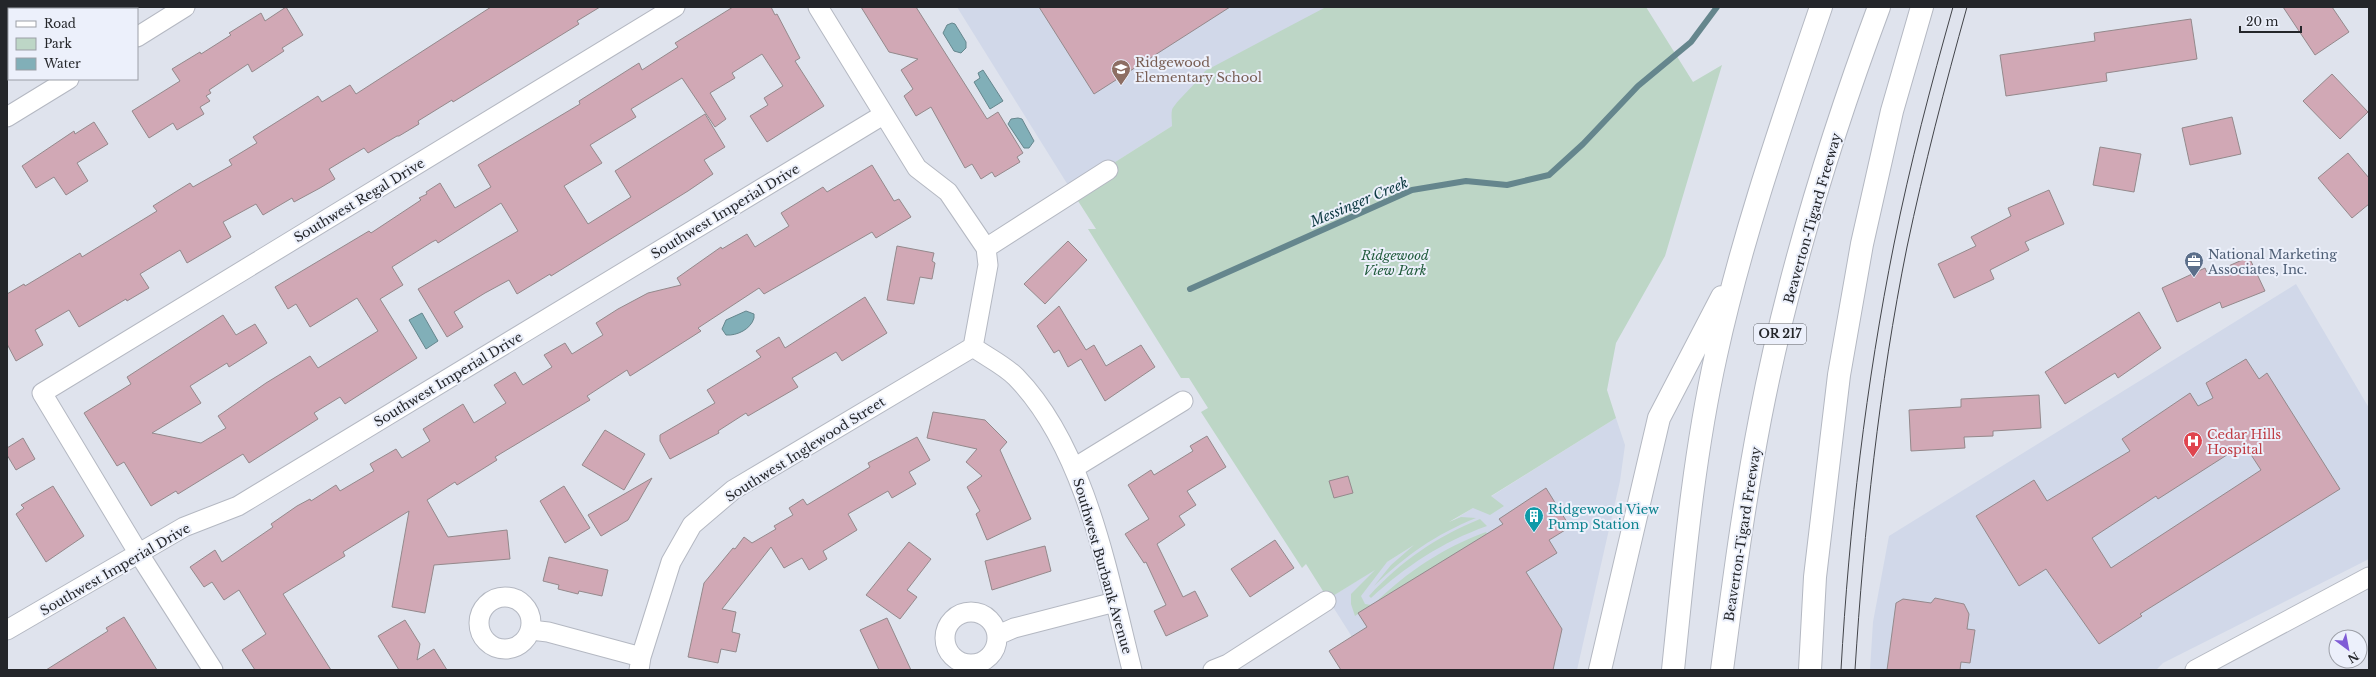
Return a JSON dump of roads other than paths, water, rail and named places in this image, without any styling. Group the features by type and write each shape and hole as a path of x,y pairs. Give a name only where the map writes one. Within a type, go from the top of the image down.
{"highway":[{"path":"1673,670 1690,495 1716,354 1765,174 1821,7"},
{"name":"Beaverton-Tigard Freeway","path":"1722,670 1735,572 1760,419 1790,293 1821,178 1854,75 1878,7"},
{"path":"1810,670 1815,577 1839,375 1863,237 1892,111 1922,7"},
{"path":"1600,670 1658,418 1741,261"}],"street":[{"path":"138,36 185,7"},
{"name":"Southwest Regal Drive","path":"139,554 42,393 675,7"},
{"path":"818,7 883,115 917,168 948,192 986,248 988,265 974,347"},
{"path":"7,117 67,80"},
{"name":"Southwest Imperial Drive","path":"7,630 184,528 238,506 883,115"},
{"path":"986,248 1108,170"},
{"name":"Southwest Burbank Avenue","path":"974,347 1015,376 1046,414 1074,468 1092,521 1115,602 1132,670"},
{"name":"Southwest Inglewood Street","path":"640,664 671,562 692,525 733,490 974,347"},
{"path":"1074,468 1183,401"},
{"path":"139,554 214,670"},
{"path":"2195,670 2369,577"},
{"path":"1213,670 1228,664 1326,601"},
{"path":"998,635 1014,628 1115,602"},
{"path":"531,630 548,632 640,664"}],"water":[{"path":"952,23 955,24 966,42 966,48 961,53 954,51 943,33 947,25"},
{"path":"983,70 1003,101 990,109 974,82 980,78 978,73"},
{"path":"1011,119 1022,119 1034,141 1029,148 1024,148 1008,124"},
{"path":"746,311 754,314 754,318 750,325 739,333 726,335 722,329 726,320"},
{"path":"422,313 438,341 426,349 409,320"}],"waterway":[{"name":"Messinger Creek","path":"1190,289 1412,190 1466,181 1507,185 1549,175 1583,144 1638,86 1691,42 1717,7"}],"tram line":[{"path":"1841,670 1844,616 1854,509 1875,350 1894,244 1907,184 1953,7"},
{"path":"1855,670 1868,511 1888,352 1907,247 1928,156 1967,7"}],"place":[{"name":"Ridgewood Elementary School","path":"1121,86"},
{"name":"National Marketing Associates, Inc.","path":"2194,278"},
{"name":"Cedar Hills Hospital","path":"2193,458"},
{"name":"Ridgewood View Pump Station","path":"1534,533"}],"park label":[{"name":"Ridgewood View Park","path":"1395,262"}]}
